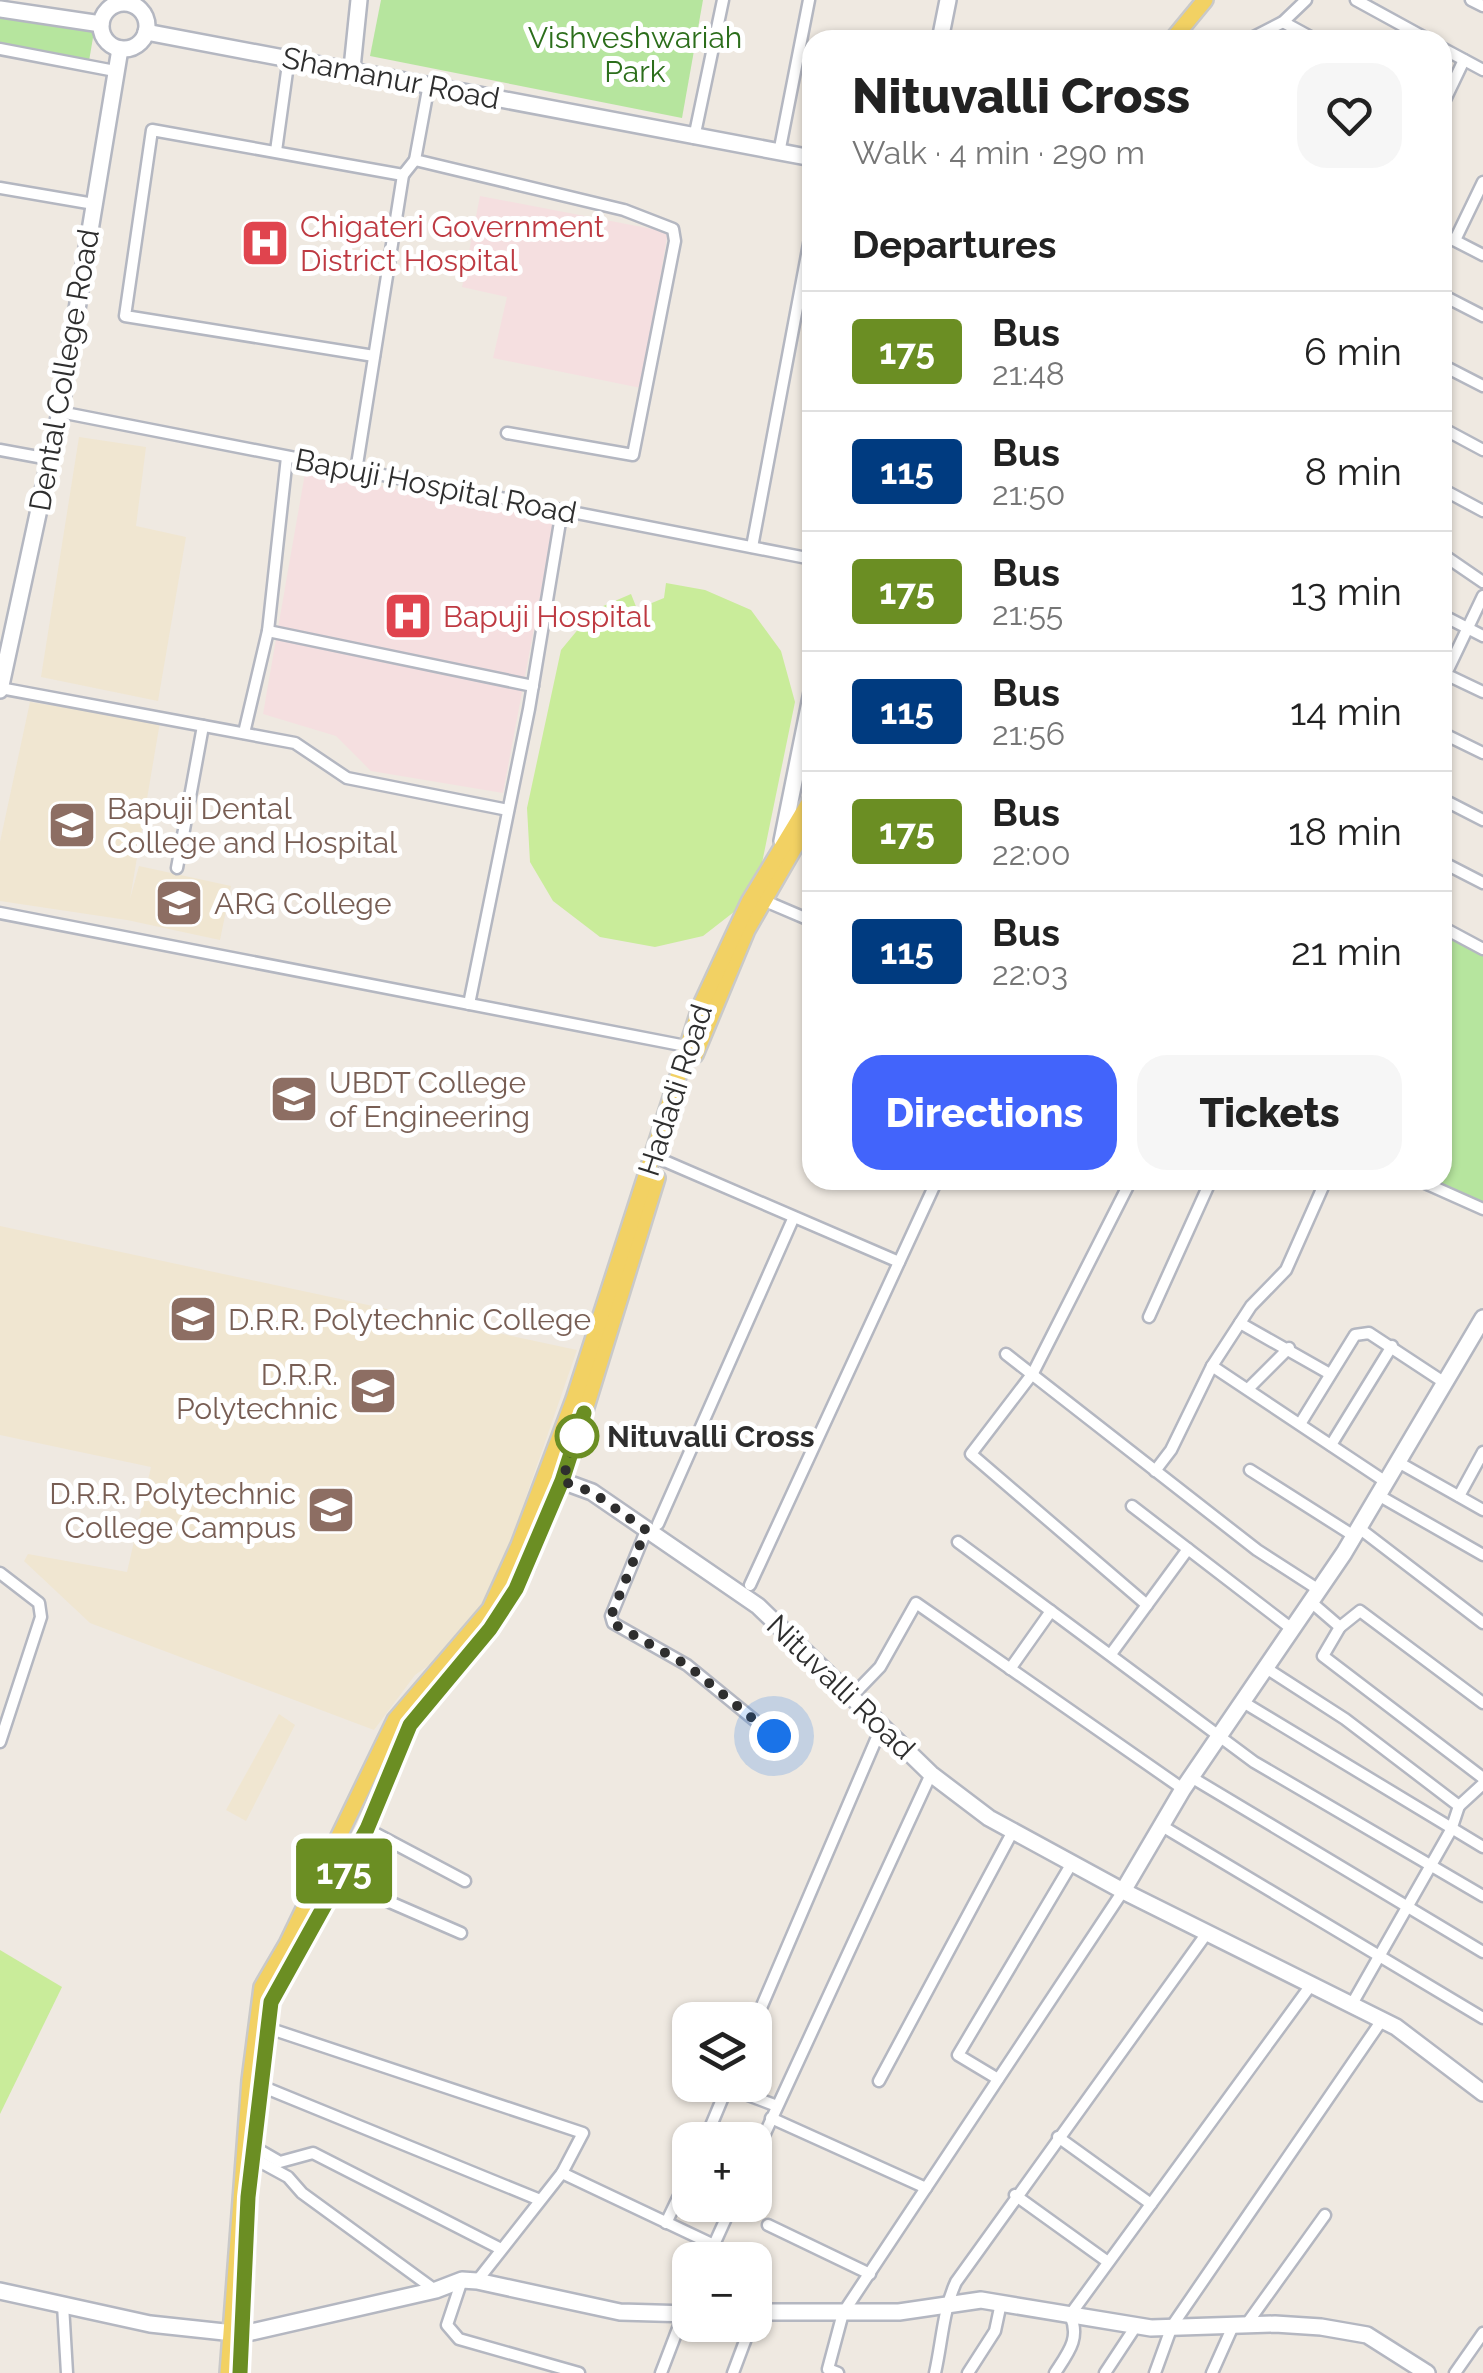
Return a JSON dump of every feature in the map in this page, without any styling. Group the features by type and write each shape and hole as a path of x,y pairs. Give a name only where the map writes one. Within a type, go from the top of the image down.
{"main road":[{"path":"1180,30 1205,0"},
{"name":"Hadadi Road","path":"236,2334 250,2080 262,1987 296,1927 395,1720 490,1609 520,1545 658,1158 718,964 758,898 782,841 802,818"},
{"path":"758,898 802,823"},
{"path":"228,2373 236,2334 271,2002 367,1829 410,1725 490,1629 516,1589 562,1481 658,1158"},
{"path":"236,2334 240,2373"}],"street":[{"path":"352,68 359,0"},
{"path":"694,138 723,0"},
{"path":"802,30 808,0"},
{"path":"942,30 948,0"},
{"path":"1268,30 1284,22 1306,0"},
{"path":"1356,0 1411,30"},
{"path":"1470,0 1483,6"},
{"path":"126,2 141,11 146,32 136,46 120,48 106,40 101,24 110,8 126,2"},
{"path":"0,9 101,24"},
{"path":"1284,22 1298,30"},
{"path":"779,152 802,31"},
{"name":"Shamanur Road","path":"146,32 802,156"},
{"name":"Dental College Road","path":"0,689 60,412 120,48"},
{"path":"0,50 116,71"},
{"path":"1452,53 1483,70"},
{"path":"276,151 290,58"},
{"path":"1452,85 1464,60"},
{"path":"356,471 404,175 416,160 429,84"},
{"path":"374,356 126,316 152,130 404,175"},
{"path":"416,160 624,210 672,230 675,241 664,310 634,455 508,434"},
{"path":"1456,240 1483,186"},
{"path":"0,188 94,204"},
{"path":"1452,238 1483,255"},
{"path":"752,547 802,281"},
{"path":"1452,300 1483,316"},
{"path":"1452,369 1483,386"},
{"name":"Bapuji Hospital Road","path":"60,412 802,557"},
{"path":"1452,433 1483,450"},
{"path":"0,450 49,459"},
{"path":"244,733 268,631 287,458"},
{"path":"1452,495 1483,512"},
{"path":"469,1004 532,686 562,510"},
{"path":"1452,561 1483,582"},
{"path":"1452,660 1483,596"},
{"path":"1452,620 1483,636"},
{"path":"268,631 532,686"},
{"path":"1452,679 1483,692"},
{"path":"0,689 296,742 347,778 508,810"},
{"path":"178,868 203,726"},
{"path":"1452,738 1483,753"},
{"path":"782,841 802,744"},
{"path":"793,790 802,799"},
{"path":"1452,804 1483,820"},
{"path":"1452,867 1483,883"},
{"path":"758,898 802,917"},
{"path":"0,913 692,1048"},
{"path":"1452,933 1483,950"},
{"path":"658,1158 899,1262"},
{"path":"750,1585 931,1190"},
{"path":"1126,1190 1033,1373 971,1454 1146,1605"},
{"path":"1149,1318 1207,1190"},
{"path":"1155,1472 1171,1450 1212,1366 1240,1323 1286,1270 1322,1190"},
{"path":"1440,1190 1483,1209"},
{"path":"774,1736 700,1674 612,1623 611,1616 652,1527 690,1460 792,1219"},
{"path":"838,2373 828,2369 843,2313 1123,1891 1187,1783 1315,1596 1483,1318"},
{"path":"1240,1323 1330,1374"},
{"path":"1300,1424 1355,1335 1369,1333 1445,1383"},
{"path":"1332,1445 1392,1346"},
{"path":"1248,1389 1289,1348"},
{"path":"1006,1354 1315,1596 1340,1627"},
{"path":"1212,1366 1332,1445 1382,1488 1483,1554"},
{"path":"1459,1496 1483,1452"},
{"path":"1398,1462 1483,1510"},
{"path":"1250,1470 1356,1532 1483,1623"},
{"name":"Nituvalli Road","path":"562,1481 592,1492 652,1527 758,1606 931,1774 1013,1831 1123,1891 1382,2020 1483,2092"},
{"path":"1132,1506 1292,1629"},
{"path":"958,1542 1254,1762 1483,1896"},
{"path":"1111,1654 1188,1548"},
{"path":"0,1573 39,1602 41,1617 0,1742"},
{"path":"852,1696 880,1667 916,1603 1187,1783 1483,1952"},
{"path":"1010,1669 1051,1611"},
{"path":"1352,2004 1451,1830 1460,1806 1483,1781 1323,1656 1340,1627 1360,1611 1483,1702"},
{"path":"1266,1668 1345,1719 1460,1806"},
{"path":"1243,1702 1483,1847"},
{"path":"764,2002 882,1728"},
{"path":"770,2122 931,1774"},
{"path":"1162,1826 1483,2018"},
{"path":"367,1829 465,1881"},
{"path":"879,2081 1013,1831"},
{"path":"998,2078 958,2055 1072,1862"},
{"path":"339,1880 461,1933"},
{"path":"936,2373 946,2304 1015,2195 1207,1933"},
{"path":"1070,2315 1312,1985"},
{"path":"1154,2373 1172,2326 1382,2020"},
{"path":"268,2028 584,2133 562,2172 469,2280 447,2325 459,2339 579,2373"},
{"path":"261,2086 540,2200"},
{"path":"767,2102 777,2106"},
{"path":"772,2118 926,2188"},
{"path":"1058,2136 1151,2204"},
{"path":"254,2152 288,2177 302,2193 436,2290"},
{"path":"254,2152 280,2162 313,2153 499,2248"},
{"path":"562,2172 706,2242"},
{"path":"1015,2195 1108,2262"},
{"path":"666,2223 672,2210"},
{"path":"1212,2373 1239,2326 1325,2215"},
{"path":"768,2225 870,2274"},
{"path":"0,2291 150,2324 236,2334 469,2280 620,2312 672,2314"},
{"path":"772,2312 899,2312 981,2300 1136,2326 1321,2327 1367,2335 1427,2373"},
{"path":"968,2373 995,2330 1001,2303"},
{"path":"63,2305 67,2373"},
{"path":"1055,2373 1073,2345 1076,2328 1070,2315"},
{"path":"1106,2373 1136,2326"},
{"path":"1455,2373 1483,2333"},
{"path":"661,2373 674,2342"},
{"path":"733,2373 745,2342"}],"shaded area":[{"path":"480,196 668,232 641,388 493,358 507,297 462,287"},
{"path":"79,437 146,447 136,526 186,537 158,701 41,677"},
{"name":"Bapuji Hospital","path":"305,473 555,517 503,793 371,771 336,736 263,714"},
{"name":"Bapuji Dental College and Hospital","path":"30,702 160,722 130,899 139,866 231,886 220,940 127,920 0,901 0,842"},
{"name":"D.R.R. Polytechnic College Campus","path":"0,1226 577,1350 484,1618 459,1644 415,1675 374,1730 90,1623 24,1561 28,1554 127,1572 151,1467 0,1435"},
{"path":"279,1714 295,1725 246,1821 226,1810"}],"green space":[{"name":"Vishveshwariah Park","path":"381,0 703,0 682,118 370,56"},
{"path":"0,8 95,26 89,61 0,45"},
{"path":"666,583 705,590 751,610 781,651 795,702 761,868 739,908 703,936 655,947 600,937 553,901 530,862 527,808 561,650 594,610 631,594 637,609 664,598"},
{"path":"1452,935 1483,953 1483,1204 1452,1189"},
{"path":"0,1950 62,1987 0,2114"}],"bus line":[{"name":"175","path":"240,2373 248,2197 271,2002 367,1829 410,1725 490,1629 516,1589 562,1481 584,1413"}],"place":[{"name":"Chigateri Government District Hospital","path":"265,243"},
{"name":"Bapuji Hospital","path":"408,616"},
{"name":"Bapuji Dental College and Hospital","path":"72,825"},
{"name":"ARG College","path":"179,903"},
{"name":"UBDT College of Engineering","path":"294,1099"},
{"name":"D.R.R. Polytechnic College","path":"193,1319"},
{"name":"D.R.R. Polytechnic","path":"373,1391"},
{"name":"Nituvalli Cross","path":"577,1436"},
{"name":"D.R.R. Polytechnic College Campus","path":"331,1510"}],"route":[{"path":"577,1436 578,1433 562,1481 592,1492 646,1530 611,1616 612,1623 687,1665 725,1692 774,1736"}]}
